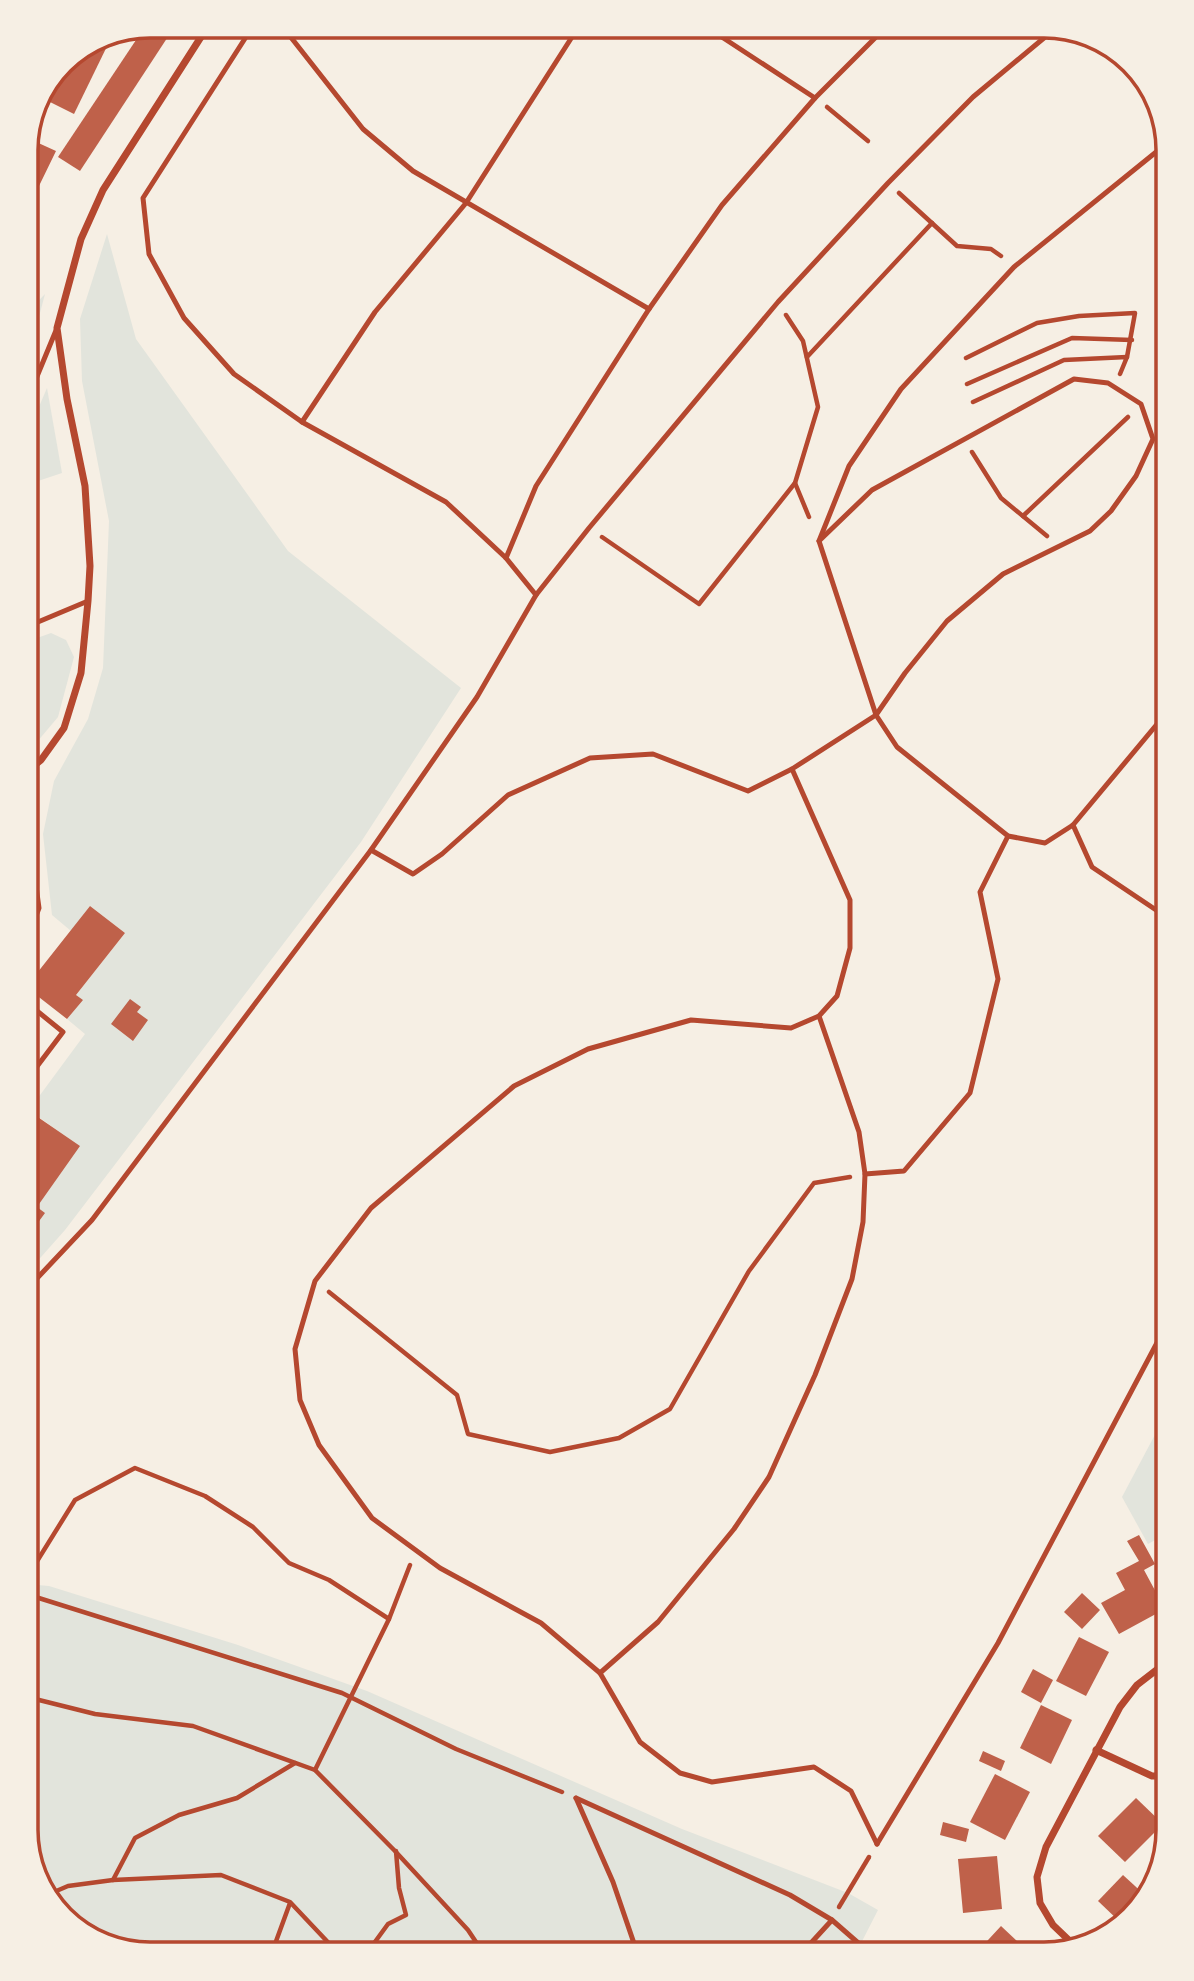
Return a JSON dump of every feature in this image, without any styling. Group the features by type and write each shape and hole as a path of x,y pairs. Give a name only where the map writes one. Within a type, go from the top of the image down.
{"street":[{"path":"39,762 64,728 81,673 90,566 85,486 67,398 57,328 81,239 103,190 200,38"},
{"path":"1069,1940 1053,1925 1040,1903 1037,1877 1046,1847 1120,1707 1137,1685 1156,1670"},
{"path":"1096,1750 1156,1776"}],"lane":[{"path":"245,38 143,198 149,254 184,318 234,374 302,422 446,502 506,558 537,595"},
{"path":"292,38 363,129 414,171 649,309"},
{"path":"302,422 375,312 466,203 571,38"},
{"path":"724,39 816,99"},
{"path":"506,558 536,486 649,309 722,205 816,99 875,39"},
{"path":"38,1277 92,1220 371,850 477,697 537,595 589,528 778,302 888,183 973,97 1043,39"},
{"path":"1156,152 1014,267 901,388 849,466 819,541 876,715 897,747 1008,836 1045,843 1073,825 1156,725"},
{"path":"39,372 57,328"},
{"path":"371,850 413,874 442,854 508,795 590,758 653,754 748,791 792,769 876,715 905,673 947,621 1003,574 1090,531 1111,511 1136,476 1153,439 1141,404 1108,383 1074,379 872,490 819,541"},
{"path":"39,622 88,601"},
{"path":"792,769 849,900 850,948 837,996 819,1016 791,1028 691,1020 588,1049 514,1086 371,1208 315,1281 295,1349 300,1400 319,1445 372,1518 440,1569 541,1623 600,1673 640,1742 680,1773 712,1783 814,1767 851,1791 877,1844"},
{"path":"1073,825 1092,867 1156,910"},
{"path":"865,1174 904,1171 970,1093 998,979 980,892 1008,836"},
{"path":"38,1012 63,1032 38,1065"},
{"path":"600,1673 658,1622 734,1530 769,1477 816,1376 852,1279 863,1222 865,1174 859,1132 819,1016"},
{"path":"877,1844 998,1643 1156,1345"},
{"path":"576,1798 790,1895 832,1920 857,1942"},
{"path":"576,1798 613,1882 634,1942"},
{"path":"812,1942 832,1920"}],"path":[{"path":"816,99 868,141"},
{"path":"888,183 957,246 991,249 1014,267"},
{"path":"807,358 932,223"},
{"path":"589,528 699,604 795,482 818,407 803,341 778,302"},
{"path":"966,358 1037,323 1079,316 1135,313 1127,357"},
{"path":"967,384 1072,338 1132,340"},
{"path":"972,401 1065,360"},
{"path":"1023,516 1141,404"},
{"path":"964,439 1001,498 1059,546"},
{"path":"795,482 819,541"},
{"path":"315,1281 457,1395 468,1434 550,1452 619,1438 670,1409 749,1271 814,1183 865,1174"},
{"path":"38,1559 75,1500 135,1468 205,1496 253,1527 289,1563 329,1580 388,1619"},
{"path":"315,1770 388,1619 416,1551"},
{"path":"38,1598 342,1693 456,1749 576,1798"},
{"path":"38,1700 95,1714 194,1726 315,1770 396,1850 476,1942"},
{"path":"113,1880 135,1838 179,1815 237,1798 296,1763"},
{"path":"832,1920 877,1844"},
{"path":"375,1942 388,1924 406,1915 399,1888 396,1850"},
{"path":"56,1891 68,1886 113,1880 221,1875 290,1903 328,1942"},
{"path":"276,1942 290,1903"}],"shaded area":[{"path":"107,234 136,339 288,551 461,688 361,842 65,1230 38,1260 38,1221 44,1213 38,1205 79,1146 38,1117 38,1097 85,1034 67,1019 82,1000 76,995 125,933 90,906 71,931 52,915 43,834 54,781 88,719 103,668 109,521 82,381 80,319"},
{"path":"45,294 39,317 39,300"},
{"path":"47,388 62,473 39,481 39,407"},
{"path":"51,633 66,640 74,657 58,717 39,740 39,637"},
{"path":"1156,1433 1156,1540 1148,1544 1122,1497"},
{"path":"38,1585 49,1586 238,1645 367,1691 682,1829 848,1893 878,1910 862,1942 143,1942 114,1937 88,1924 66,1904 57,1893 44,1867 38,1831"}],"building":[{"path":"167,38 80,171 58,157 136,40"},
{"path":"107,47 74,114 50,102 71,71 88,57"},
{"path":"39,143 56,151 39,186"},
{"path":"90,906 125,933 76,995 83,1000 67,1019 38,997 39,971"},
{"path":"130,999 141,1007 137,1012 148,1020 133,1041 111,1024"},
{"path":"38,1118 80,1146 38,1205"},
{"path":"38,1208 45,1213 38,1222"},
{"path":"1139,1535 1155,1564 1144,1570 1156,1592 1156,1614 1119,1634 1101,1603 1125,1590 1116,1573 1139,1561 1127,1541"},
{"path":"1082,1593 1100,1610 1082,1629 1064,1612"},
{"path":"1079,1637 1109,1652 1086,1696 1056,1681"},
{"path":"1033,1669 1053,1680 1041,1703 1021,1692"},
{"path":"1041,1705 1072,1720 1051,1764 1020,1748"},
{"path":"983,1751 1005,1761 1001,1771 979,1761"},
{"path":"995,1774 1030,1792 1005,1840 970,1822"},
{"path":"1136,1798 1156,1817 1156,1831 1125,1862 1098,1836"},
{"path":"943,1822 969,1829 966,1842 940,1835"},
{"path":"997,1856 1002,1909 963,1913 958,1859"},
{"path":"1123,1875 1139,1890 1115,1917 1098,1901"},
{"path":"1001,1926 1018,1942 986,1942"}]}
